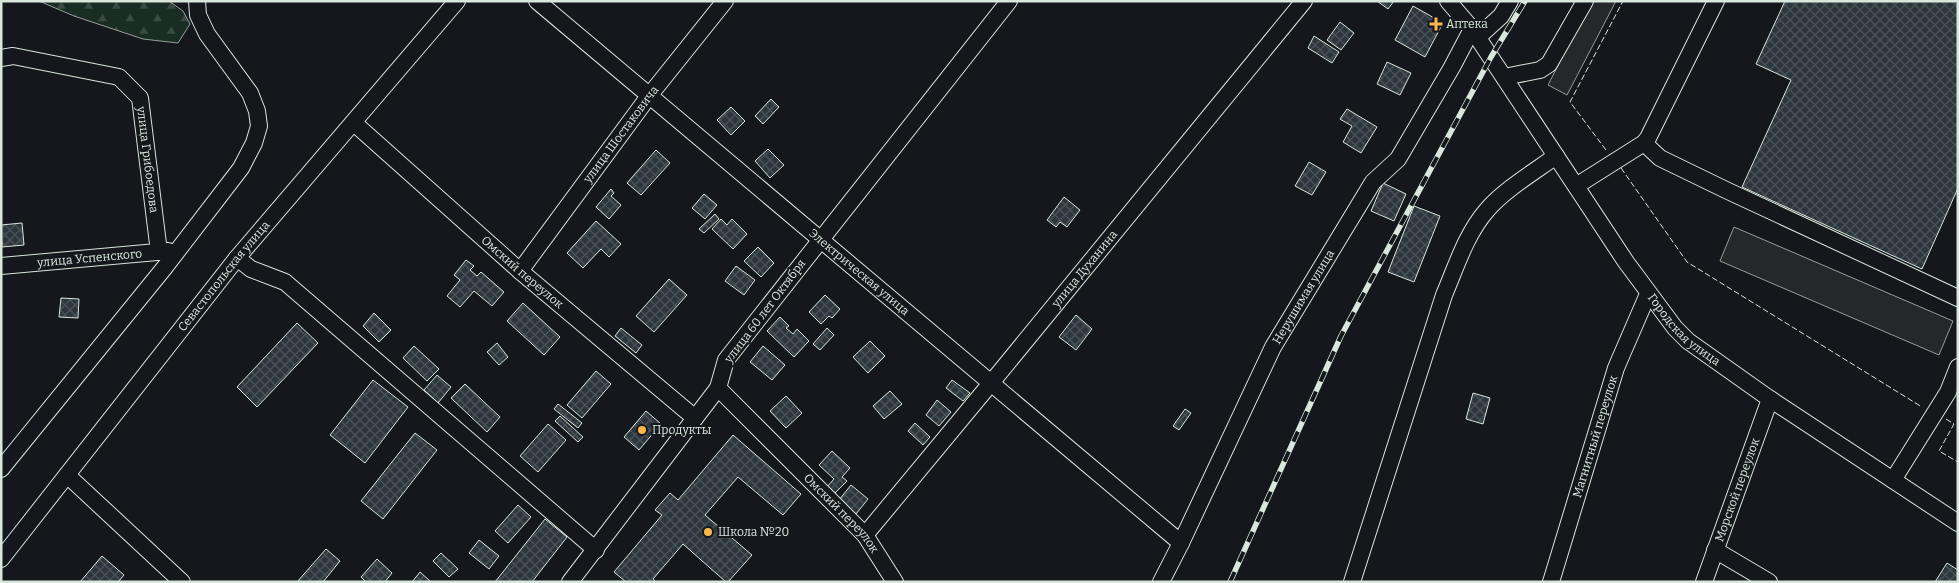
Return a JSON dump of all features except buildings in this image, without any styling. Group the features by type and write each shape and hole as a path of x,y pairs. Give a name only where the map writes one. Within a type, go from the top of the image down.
{"street":[{"path":"1,469 178,250 241,168 254,143 259,126 257,112 250,93 207,34 198,15 197,1"},
{"name":"Севастопольская улица","path":"1,559 237,258 457,1"},
{"name":"Электрическая улица","path":"537,1 1181,543"},
{"name":"улица Шостаковича","path":"520,270 649,96 726,1"},
{"name":"улица 60 лет Октября","path":"570,582 718,388 726,360 1009,1"},
{"name":"улица Духанина","path":"865,535 1304,1"},
{"name":"Городская улица","path":"1448,1 1475,33 1648,294 1675,328 1688,341 1770,399 1958,523"},
{"path":"1475,33 1501,16 1510,1"},
{"path":"1504,77 1540,70 1550,64 1585,1"},
{"path":"1576,186 1644,143 1655,128 1716,1"},
{"name":"Нерушимая улица","path":"1161,582 1273,347 1373,182 1398,159 1452,67 1475,33"},
{"name":"улица Грибоедова","path":"1,58 13,56 119,77 140,98 159,252"},
{"name":"Омский переулок","path":"354,123 520,270 696,418"},
{"path":"1644,143 1660,158 1958,298"},
{"path":"1352,582 1444,296 1462,253 1486,211 1498,198 1556,156"},
{"name":"улица Успенского","path":"1,266 178,250"},
{"path":"237,258 251,269 285,282 596,550"},
{"name":"Магнитный переулок","path":"1551,582 1616,368 1648,294"},
{"path":"1893,480 1948,392 1958,367"},
{"name":"Омский переулок","path":"718,388 865,535 895,582"},
{"name":"Морской переулок","path":"1704,582 1770,399"},
{"path":"66,474 182,582"},
{"path":"1715,550 1769,582"}],"green space":[{"path":"39,1 169,1 183,11 190,24 178,43 143,39 74,16"}],"shaded area":[{"path":"1591,1 1616,1 1567,95 1548,85"},
{"path":"1734,227 1953,321 1939,355 1720,261"}],"railway":[{"path":"1230,582 1341,336 1491,57 1525,1"}],"fence":[{"path":"1606,150 1570,102 1623,1"},
{"path":"1621,168 1687,262 1922,407"},
{"path":"1946,419 1954,424 1939,451 1958,462"}],"place":[{"name":"Аптека","path":"1436,24"},
{"name":"Продукты","path":"642,430"},
{"name":"Школа №20","path":"708,532"}]}
